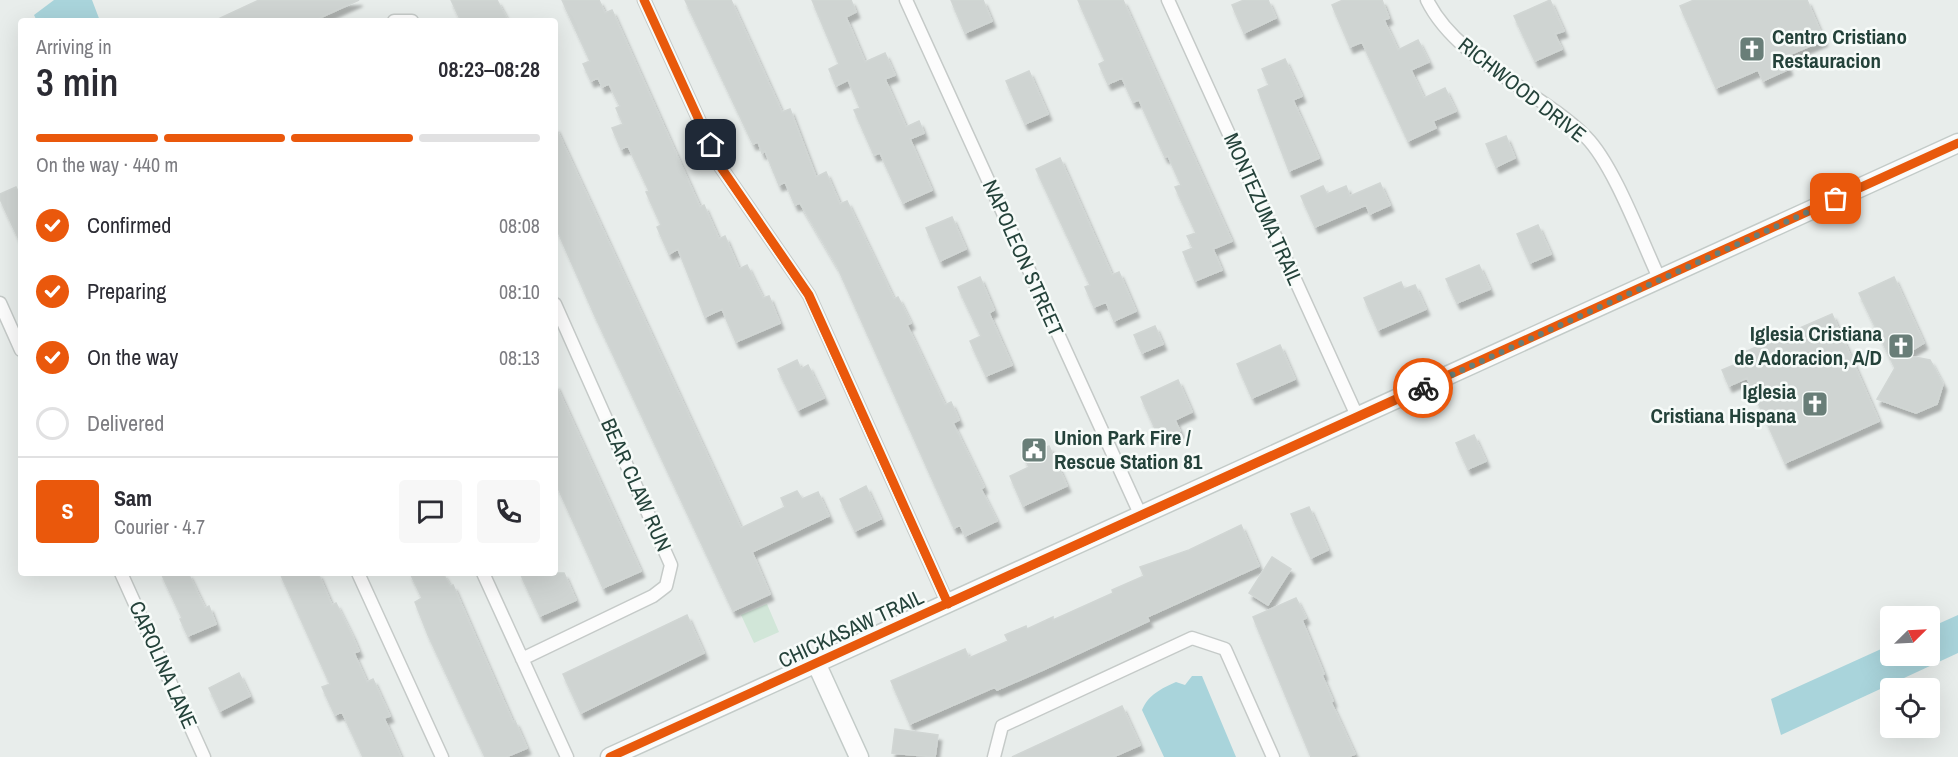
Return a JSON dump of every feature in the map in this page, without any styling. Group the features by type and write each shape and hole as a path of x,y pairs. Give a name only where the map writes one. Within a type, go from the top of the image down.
{"street":[{"path":"644,0 720,166 808,295 948,604"},
{"name":"NAPOLEON STREET","path":"906,0 1141,516"},
{"name":"MONTEZUMA TRAIL","path":"1168,0 1358,418"},
{"name":"RICHWOOD DRIVE","path":"1427,0 1453,37 1587,137 1609,169 1660,280"},
{"name":"CHICKASAW TRAIL","path":"610,757 817,665 1958,143"},
{"path":"0,303 18,343"},
{"name":"BEAR CLAW RUN","path":"522,658 653,596 666,586 671,565 558,311"},
{"name":"CAROLINA LANE","path":"123,576 204,757"},
{"path":"359,576 442,757"},
{"path":"484,576 567,757"},
{"path":"994,757 1002,726 1192,638 1225,649 1273,757"},
{"path":"817,665 859,757"}],"green space":[{"path":"767,604 779,632 754,643 741,615"}],"water":[{"path":"54,0 92,0 99,18 36,18 34,15"},
{"path":"1958,615 1958,653 1940,661 1940,623"},
{"path":"1880,650 1880,666 1930,666 1904,678 1880,678 1880,689 1781,735 1771,699"},
{"path":"1192,676 1202,676 1236,757 1164,757 1142,710 1156,693 1176,682 1185,685"}],"building":[{"path":"259,0 359,0 320,18 220,18"},
{"path":"451,0 497,0 506,18 460,18"},
{"path":"562,0 599,0 605,13 612,10 700,207 704,205 719,239 725,236 739,269 747,265 763,298 769,296 780,323 736,342 722,309 705,317 678,249 669,254 657,227 661,225 646,192 649,191 628,146 621,149 612,128 623,124 616,108 620,106 609,84 602,87 598,78 591,81 583,64 590,61"},
{"path":"685,0 731,0 782,112 790,109 816,177 826,172 840,204 847,201 894,299 898,297 911,323 907,325 945,405 951,402 959,420 953,423 984,487 981,489 997,521 965,536 960,525 954,528 837,266 800,203 795,205 785,182 779,185 765,151 762,153 758,142 753,144"},
{"path":"812,0 851,0 856,12 846,17 865,62 885,53 895,75 885,79 906,127 919,121 924,133 910,139 932,190 903,203 880,153 874,155 854,110 860,108 848,80 836,86 829,69 839,64"},
{"path":"951,0 983,0 992,21 965,33"},
{"path":"1078,0 1123,0 1232,241 1213,249 1222,270 1195,281 1183,252 1193,248 1187,236 1196,233 1175,187 1181,185 1168,156 1165,157 1139,100 1133,102 1122,78 1108,84 1099,64 1105,61"},
{"path":"1244,0 1268,0 1276,18 1244,33 1232,5"},
{"path":"1343,0 1382,0 1389,18 1384,20 1398,50 1418,40 1429,62 1411,70 1424,98 1445,88 1456,111 1433,121 1436,128 1408,141 1362,42 1350,47 1332,5"},
{"path":"1550,0 1564,31 1555,34 1562,49 1535,61 1514,16"},
{"name":"Centro Cristiano Restauracion","path":"1694,0 1807,0 1824,40 1784,57 1789,69 1763,81 1758,70 1716,88 1680,6"},
{"path":"1285,59 1302,96 1293,100 1319,158 1289,171 1258,90 1269,85 1262,69"},
{"path":"1029,71 1048,114 1025,124 1006,81"},
{"path":"558,132 741,528 785,507 781,498 797,491 802,499 818,492 829,516 752,552 770,594 733,611 558,232"},
{"path":"1506,136 1515,158 1496,167 1486,144"},
{"path":"1060,158 1112,275 1119,272 1136,311 1114,321 1106,302 1094,307 1085,287 1090,285 1036,169"},
{"path":"1380,183 1390,205 1370,214 1366,205 1315,227 1301,196 1323,186 1327,194 1346,186 1350,196"},
{"path":"16,187 18,191 18,238 0,199 0,194"},
{"path":"952,217 966,249 940,261 926,228"},
{"path":"1538,225 1551,254 1530,263 1517,234"},
{"path":"1479,265 1490,289 1457,303 1446,279"},
{"path":"980,277 994,310 989,313 1012,365 986,376 970,341 981,336 958,287"},
{"name":"Iglesia Cristiana de Adoracion, A/D","path":"1894,277 1924,343 1904,355 1930,360 1943,384 1937,404 1916,413 1877,399 1895,368 1859,293"},
{"path":"1401,282 1404,289 1415,285 1426,309 1378,330 1364,298"},
{"name":"Iglesia Cristiana Hispana","path":"1832,314 1879,421 1785,463 1747,378 1729,386 1722,370 1741,362 1738,355"},
{"path":"1155,326 1163,344 1142,353 1134,335"},
{"path":"1280,345 1295,379 1252,398 1237,364"},
{"path":"797,360 801,369 808,365 824,398 798,410 778,369"},
{"path":"1178,380 1192,412 1175,420 1180,431 1160,440 1141,397"},
{"path":"558,390 641,571 603,588 558,488"},
{"path":"1474,435 1486,461 1468,469 1456,443"},
{"path":"1049,446 1067,486 1023,506 1010,476 1029,467 1024,457"},
{"path":"866,486 881,519 855,531 840,499"},
{"path":"1309,507 1328,550 1311,558 1291,514"},
{"path":"1241,525 1259,566 1147,617 1149,621 1045,669 997,690 995,687 910,724 891,681 965,649 969,658 1008,641 1005,635 1026,626 1027,629 1053,617 1053,620 1113,593 1112,590 1144,576 1140,567 1189,550"},
{"path":"1272,557 1291,569 1268,605 1249,593"},
{"path":"558,573 564,573 576,600 540,616 521,576 558,576"},
{"path":"162,576 189,576 205,608 209,606 216,624 188,636 180,619 182,618"},
{"path":"281,576 319,576 332,605 336,603 352,635 359,651 354,653 367,682 373,679 390,716 384,718 401,757 363,757 342,712 335,715 322,687 330,684"},
{"path":"411,576 445,576 450,586 453,585 513,722 515,721 527,748 506,757 485,757 428,635 415,602 422,598"},
{"path":"1296,598 1306,618 1302,620 1324,674 1322,675 1333,701 1331,702 1355,754 1348,757 1311,757 1253,617"},
{"path":"687,615 704,653 581,713 563,674"},
{"path":"239,673 250,696 220,711 209,688"},
{"path":"1122,706 1140,745 1113,757 1012,757"},
{"path":"895,729 938,735 935,757 892,753"}],"cycle path":[{"path":"644,0 720,166 809,295 948,604"},
{"path":"610,757 1958,143"}],"way so far":[{"path":"1423,388 1836,199"}],"place":[{"name":"Centro Cristiano Restauracion","path":"1752,49"},
{"name":"Iglesia Cristiana de Adoracion, A/D","path":"1901,346"},
{"name":"Iglesia Cristiana Hispana","path":"1815,404"},
{"name":"Union Park Fire / Rescue Station 81","path":"1034,450"}],"route":[{"path":"711,145 720,166 808,295 948,604 1423,388"}]}
